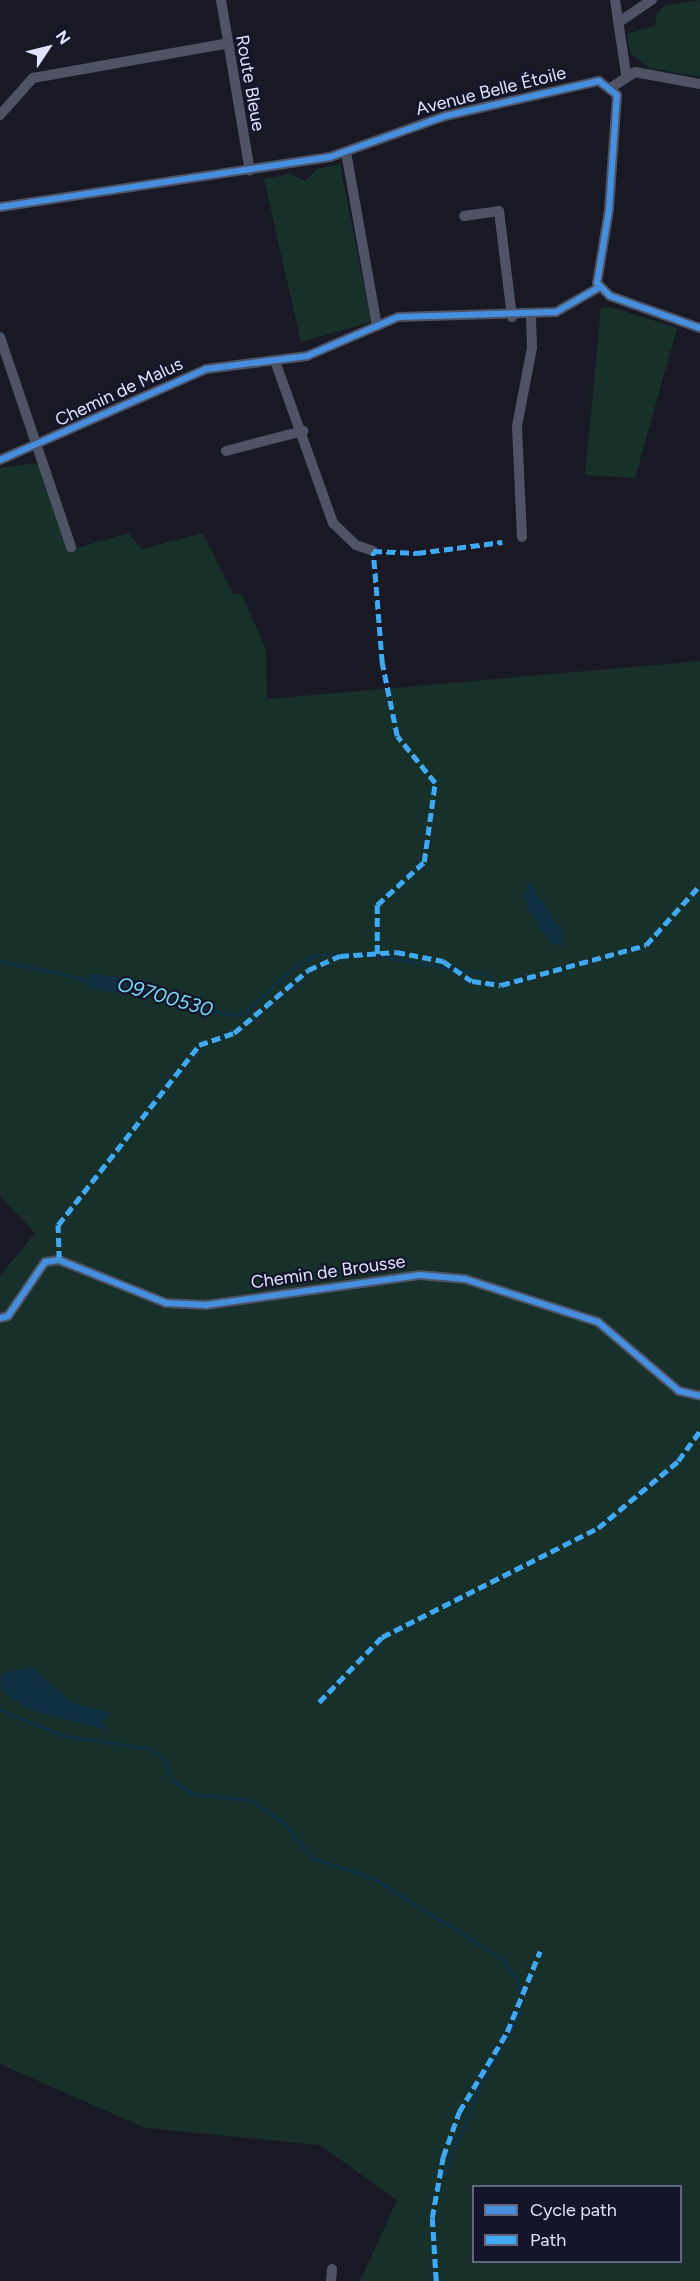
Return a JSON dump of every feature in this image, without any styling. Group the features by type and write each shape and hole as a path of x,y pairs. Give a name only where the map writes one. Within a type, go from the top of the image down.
{"street":[{"name":"Route Bleue","path":"220,0 224,44 250,171"},
{"path":"615,0 626,74"},
{"path":"619,22 652,0"},
{"path":"0,115 33,78 224,44"},
{"path":"626,74 700,84"},
{"path":"626,74 612,87 616,95 614,135 598,288 700,328"},
{"name":"Avenue Belle Étoile","path":"0,207 250,171 346,152 444,116 594,82 612,87"},
{"path":"346,152 377,326"},
{"path":"464,216 499,211 512,317"},
{"name":"Chemin de Malus","path":"0,460 186,376 242,361 275,361 316,353 377,326 417,315 512,317 556,312 598,288"},
{"path":"522,537 517,426 532,347 531,316"},
{"path":"0,337 39,444"},
{"path":"275,361 303,431 333,523 350,540 373,551"},
{"path":"226,451 303,431"},
{"name":"Chemin de Malus","path":"39,444 71,547"},
{"name":"Chemin de Brousse","path":"0,1318 8,1316 45,1262 59,1260 166,1303 206,1305 420,1275 465,1279 598,1322 679,1391 700,1396"},
{"path":"331,2281 332,2269"}],"green space":[{"path":"700,0 700,77 649,68 630,53 627,34 655,26 657,13 666,5"},
{"path":"340,164 371,322 301,342 264,179 290,174 305,181 317,169"},
{"path":"611,307 677,328 635,478 585,475 601,308"},
{"path":"45,462 74,549 128,533 142,549 203,533 233,594 241,593 266,649 267,699 700,661 700,2281 360,2281 397,2200 320,2145 145,2128 0,2064 0,1276 35,1233 0,1196 0,468"}],"water":[{"path":"530,883 563,932 563,945 551,944 530,913 524,896"},
{"path":"92,974 149,981 152,990 147,996 90,989 86,982"},
{"path":"32,1668 72,1702 110,1714 101,1721 110,1731 27,1709 5,1693 0,1686 3,1673"}],"waterway":[{"name":"O9700530","path":"150,989 155,998 230,1015 243,1014 293,968 314,955 368,954 488,975"},
{"name":"O9700530","path":"0,961 90,980"},
{"path":"0,1710 65,1736 147,1748 163,1757 172,1780 193,1794 251,1800 284,1823 312,1858 371,1877 501,1958 519,1983 520,2012 480,2086 444,2175"}],"marked path":[{"path":"377,954 377,905 424,862 435,783 397,736 382,663 373,551 417,553 502,542"},
{"path":"59,1260 58,1225 199,1045 234,1033 308,970 340,956 396,952 443,961 472,981 501,985 646,945 700,885"},
{"path":"319,1702 382,1637 598,1528 678,1461 700,1431"},
{"path":"436,2281 432,2218 443,2157 459,2112 507,2032 540,1951"}],"cycle path":[{"path":"0,207 330,157 445,116 599,81 617,95 609,210 597,283 610,296 700,328"},
{"path":"0,460 206,369 307,356 398,317 556,312 598,288"},
{"path":"0,1318 8,1316 45,1262 59,1260 166,1303 206,1305 420,1275 465,1279 598,1322 679,1391 700,1396"}]}
